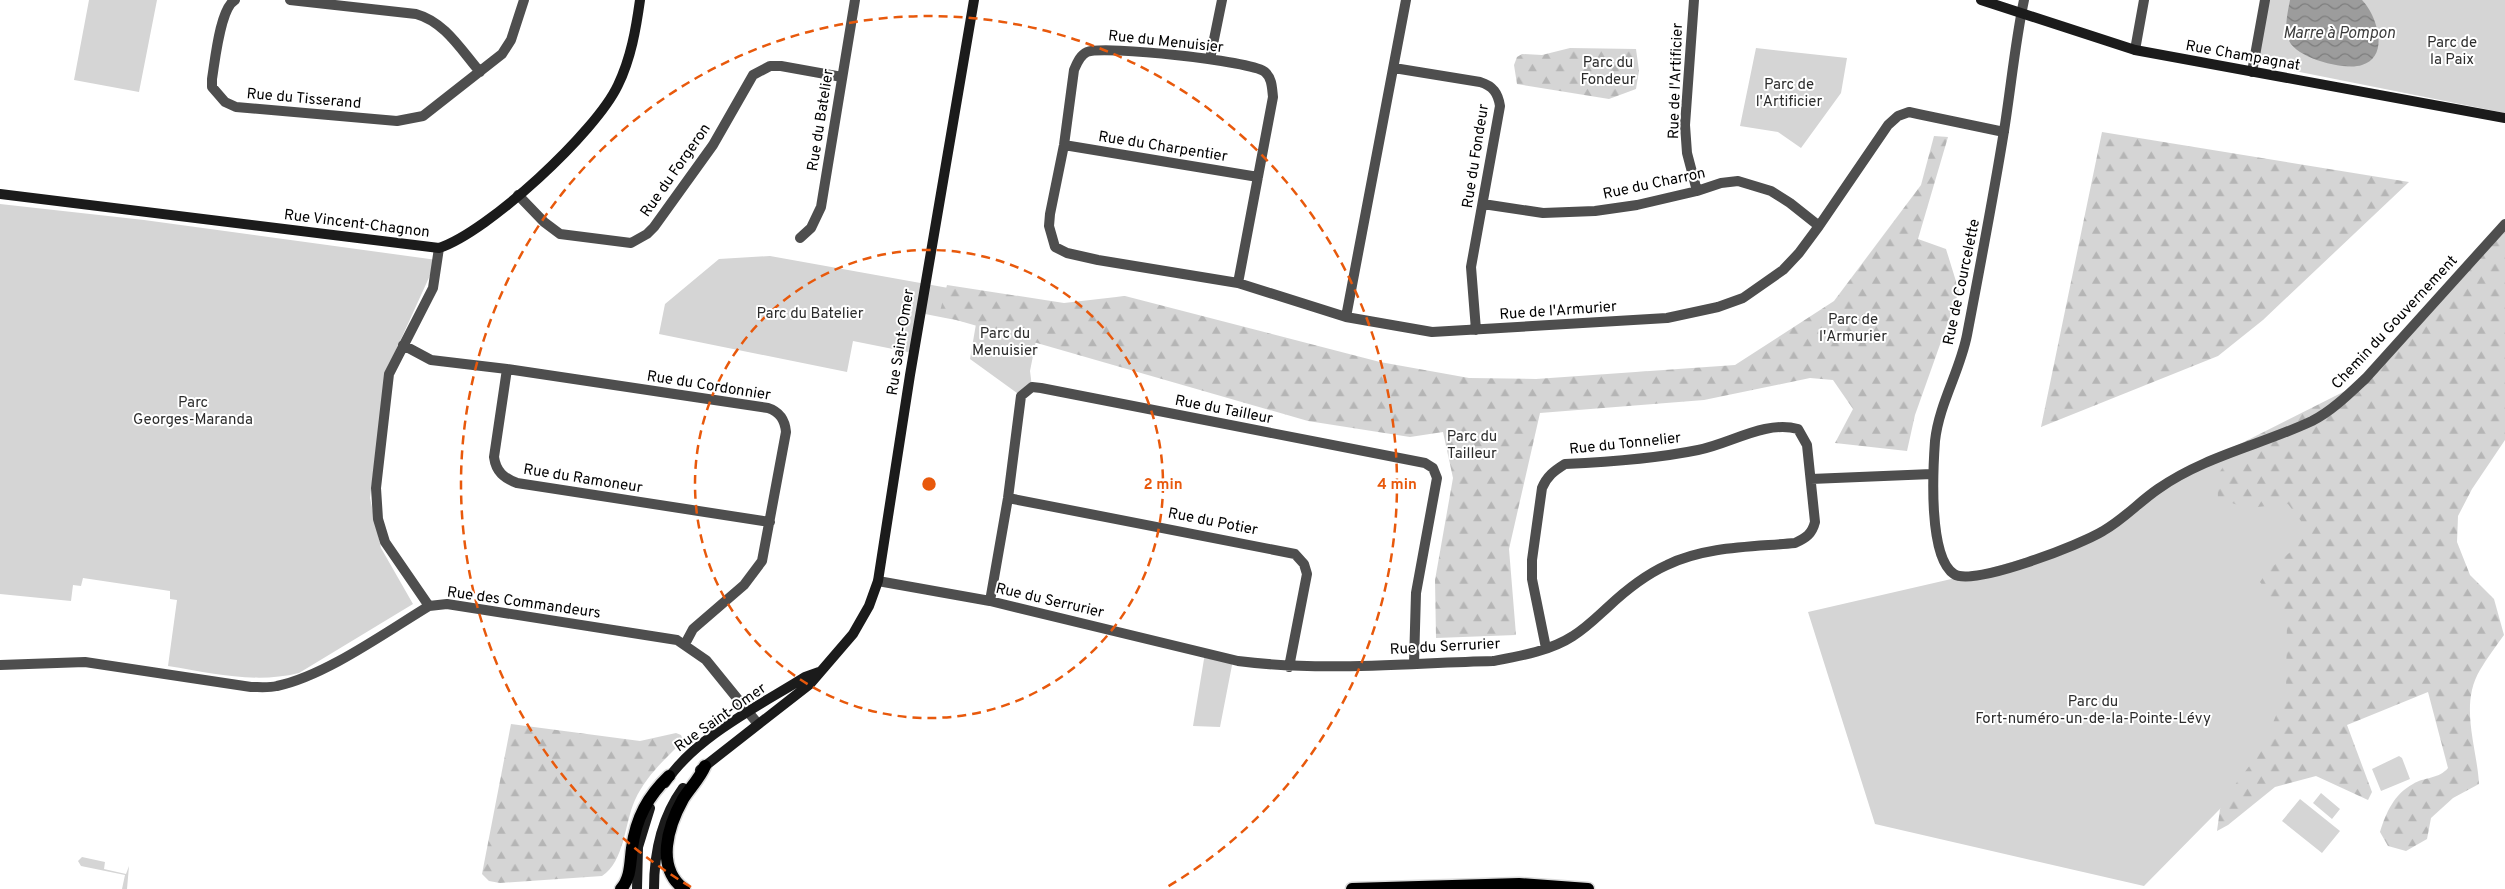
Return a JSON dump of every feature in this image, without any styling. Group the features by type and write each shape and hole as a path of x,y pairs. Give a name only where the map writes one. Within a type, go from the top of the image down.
{"main road":[{"path":"684,889 669,868 667,842 679,807 704,766"},
{"path":"621,889 628,878 632,846 640,816 653,791 669,776"},
{"path":"1352,889 1518,886 1588,889"}],"street":[{"name":"Rue du Tisserand","path":"235,0 227,9 223,18 212,87 225,102 236,107 397,121 422,116 502,54 511,40 524,0"},
{"path":"290,0 416,14 430,18 443,28 480,72"},
{"name":"Rue Vincent-Chagnon","path":"0,194 439,248 452,244 471,232 518,195 571,146 606,106 618,86 632,47 640,0"},
{"name":"Rue du Batelier","path":"800,238 811,228 822,207 855,0"},
{"name":"Rue Saint-Omer","path":"654,889 658,843 670,812 684,788 704,766 810,684 853,634 869,606 878,581 910,375 974,0"},
{"path":"1210,59 1222,0"},
{"path":"1346,317 1406,0"},
{"name":"Rue de l'Artificier","path":"1694,0 1685,126 1687,153 1697,191"},
{"name":"Rue Champagnat","path":"1981,0 2135,50 2505,118"},
{"name":"Rue de Courcelette","path":"1946,566 1937,538 1931,488 1936,437 1940,415 1966,341 2004,132 2024,0"},
{"path":"2135,50 2144,0"},
{"path":"2252,72 2265,0"},
{"name":"Rue du Menuisier","path":"1238,283 1273,97 1270,78 1266,72 1258,68 1210,59 1114,50 1096,49 1085,52 1074,70 1064,145 1049,226 1055,247 1067,253 1098,260 1238,283 1346,317"},
{"name":"Rue du Forgeron","path":"518,195 544,222 560,234 631,243 647,234 654,227 705,157 753,76 770,66 781,66 842,77"},
{"name":"Rue du Fondeur","path":"1394,68 1480,82 1494,90 1499,98 1500,106 1471,267 1476,330"},
{"name":"Rue de l'Armurier","path":"1346,317 1432,332 1667,318 1718,307 1743,298 1783,270 1800,253 1874,144 1898,116 1909,112 2004,132"},
{"name":"Rue du Charpentier","path":"1064,145 1258,177"},
{"name":"Rue du Charron","path":"1482,204 1543,213 1595,211 1636,205 1697,191 1721,183 1738,181 1755,185 1790,203 1819,226"},
{"name":"Chemin du Gouvernement","path":"1946,566 1952,573 1960,577 1971,578 2088,540 2124,518 2154,492 2178,475 2198,465 2314,420 2348,395 2366,378 2505,224"},
{"path":"429,606 385,542 378,519 376,488 389,374 433,288 439,248"},
{"name":"Rue du Cordonnier","path":"403,345 431,360 507,369 774,410 786,422 786,432 762,561 754,574 692,629 685,644"},
{"name":"Rue du Ramoneur","path":"507,369 494,457 495,465 507,479 517,483 770,522"},
{"name":"Rue du Tailleur","path":"990,601 1008,498 1021,396 1032,387 1425,463 1432,468 1437,478 1416,593 1414,663"},
{"name":"Rue du Tonnelier","path":"1546,648 1532,579 1532,560 1542,488 1546,478 1552,472 1565,464 1672,455 1701,450 1755,432 1787,426 1798,429 1807,445 1811,479"},
{"path":"1811,479 1932,474"},
{"name":"Rue du Serrurier","path":"878,581 990,601 1238,661 1289,667 1493,661 1520,656 1546,648 1579,632 1634,584 1668,564 1699,554 1795,543 1806,538 1813,530 1816,522 1811,479"},
{"name":"Rue du Potier","path":"1008,498 1284,550 1294,554 1304,564 1307,574 1289,667"},
{"name":"Rue des Commandeurs","path":"0,665 85,662 251,686 276,687 324,669 429,606 447,604 665,637 685,644 706,660 758,724"},
{"name":"Rue Saint-Omer","path":"637,889 637,858 642,830 648,812 669,776 687,756 749,712 805,677 819,672"}],"green space":[{"path":"89,0 157,0 139,92 74,80"},
{"name":"Parc de la Paix","path":"2268,0 2505,0 2505,113 2255,63"},
{"name":"Parc du Fondeur","path":"1570,48 1636,49 1639,71 1636,89 1609,99 1517,84 1514,65 1517,57 1522,54 1542,55"},
{"name":"Parc de l'Artificier","path":"1756,48 1847,58 1841,93 1801,148 1778,132 1740,126"},
{"path":"2102,132 2409,182 2263,320 2218,356 2041,427"},
{"path":"1934,136 1948,137 1918,239 1946,249 1959,291 1915,415 1907,451 1835,443 1853,409 1833,380 1810,378 1704,400 1540,413 1509,549 1516,635 1436,638 1435,580 1453,478 1443,432 1410,437 1308,421 939,315 947,285 1064,303 1125,296 1380,362 1469,378 1536,379 1735,365 1834,301 1921,185"},
{"name":"Parc Georges-Maranda","path":"0,204 144,220 437,260 386,372 370,498 381,548 413,604 299,673 266,678 217,674 168,666 177,600 170,599 170,591 83,578 81,586 73,585 71,601 0,594"},
{"path":"2505,222 2505,440 2472,489 2458,516 2457,542 2470,575 2494,599 2504,635 2480,670 2474,683 2471,697 2471,726 2479,784 2453,798 2431,818 2427,839 2406,851 2388,846 2380,832 2388,811 2396,799 2406,788 2436,776 2448,768 2428,692 2347,725 2372,792 2368,800 2316,776 2275,787 2228,825 2217,831 2220,809 2228,794 2260,752 2286,693 2287,619 2260,582 2268,570 2293,550 2301,521 2288,504 2246,508 2218,498 2217,476 2225,464 2243,459 2226,451 2355,386"},
{"name":"Parc du Batelier","path":"770,256 1043,305 1030,371 1032,387 1021,396 970,359 976,324 920,313 913,353 853,341 847,372 659,334 665,304 719,259"},
{"name":"Parc du Fort-numéro-un-de-la-Pointe-Lévy","path":"2314,420 2287,741 2144,886 1875,824 1808,612 1960,577 2088,540 2178,475"},
{"path":"1205,653 1233,660 1220,727 1193,726"},
{"path":"511,724 640,741 676,733 681,735 683,741 656,768 639,791 631,810 620,852 610,869 602,876 500,883 489,881 482,874"},
{"path":"2399,756 2402,758 2410,779 2381,791 2372,769"},
{"path":"2321,793 2340,809 2332,819 2313,803"},
{"path":"2300,799 2340,831 2322,853 2282,821"},
{"path":"82,857 105,862 104,869 126,874 129,866 127,889 122,889 125,875 81,866 78,861"}],"water":[{"name":"Marre à Pompon","path":"2290,0 2362,0 2376,24 2378,44 2376,53 2371,60 2362,65 2344,66 2320,61 2299,52 2288,38 2286,29"}],"park label":[{"name":"Parc de l'Armurier","path":"1853,328"},
{"name":"Parc du Menuisier","path":"1005,342"},
{"name":"Parc du Tailleur","path":"1472,444"}]}
